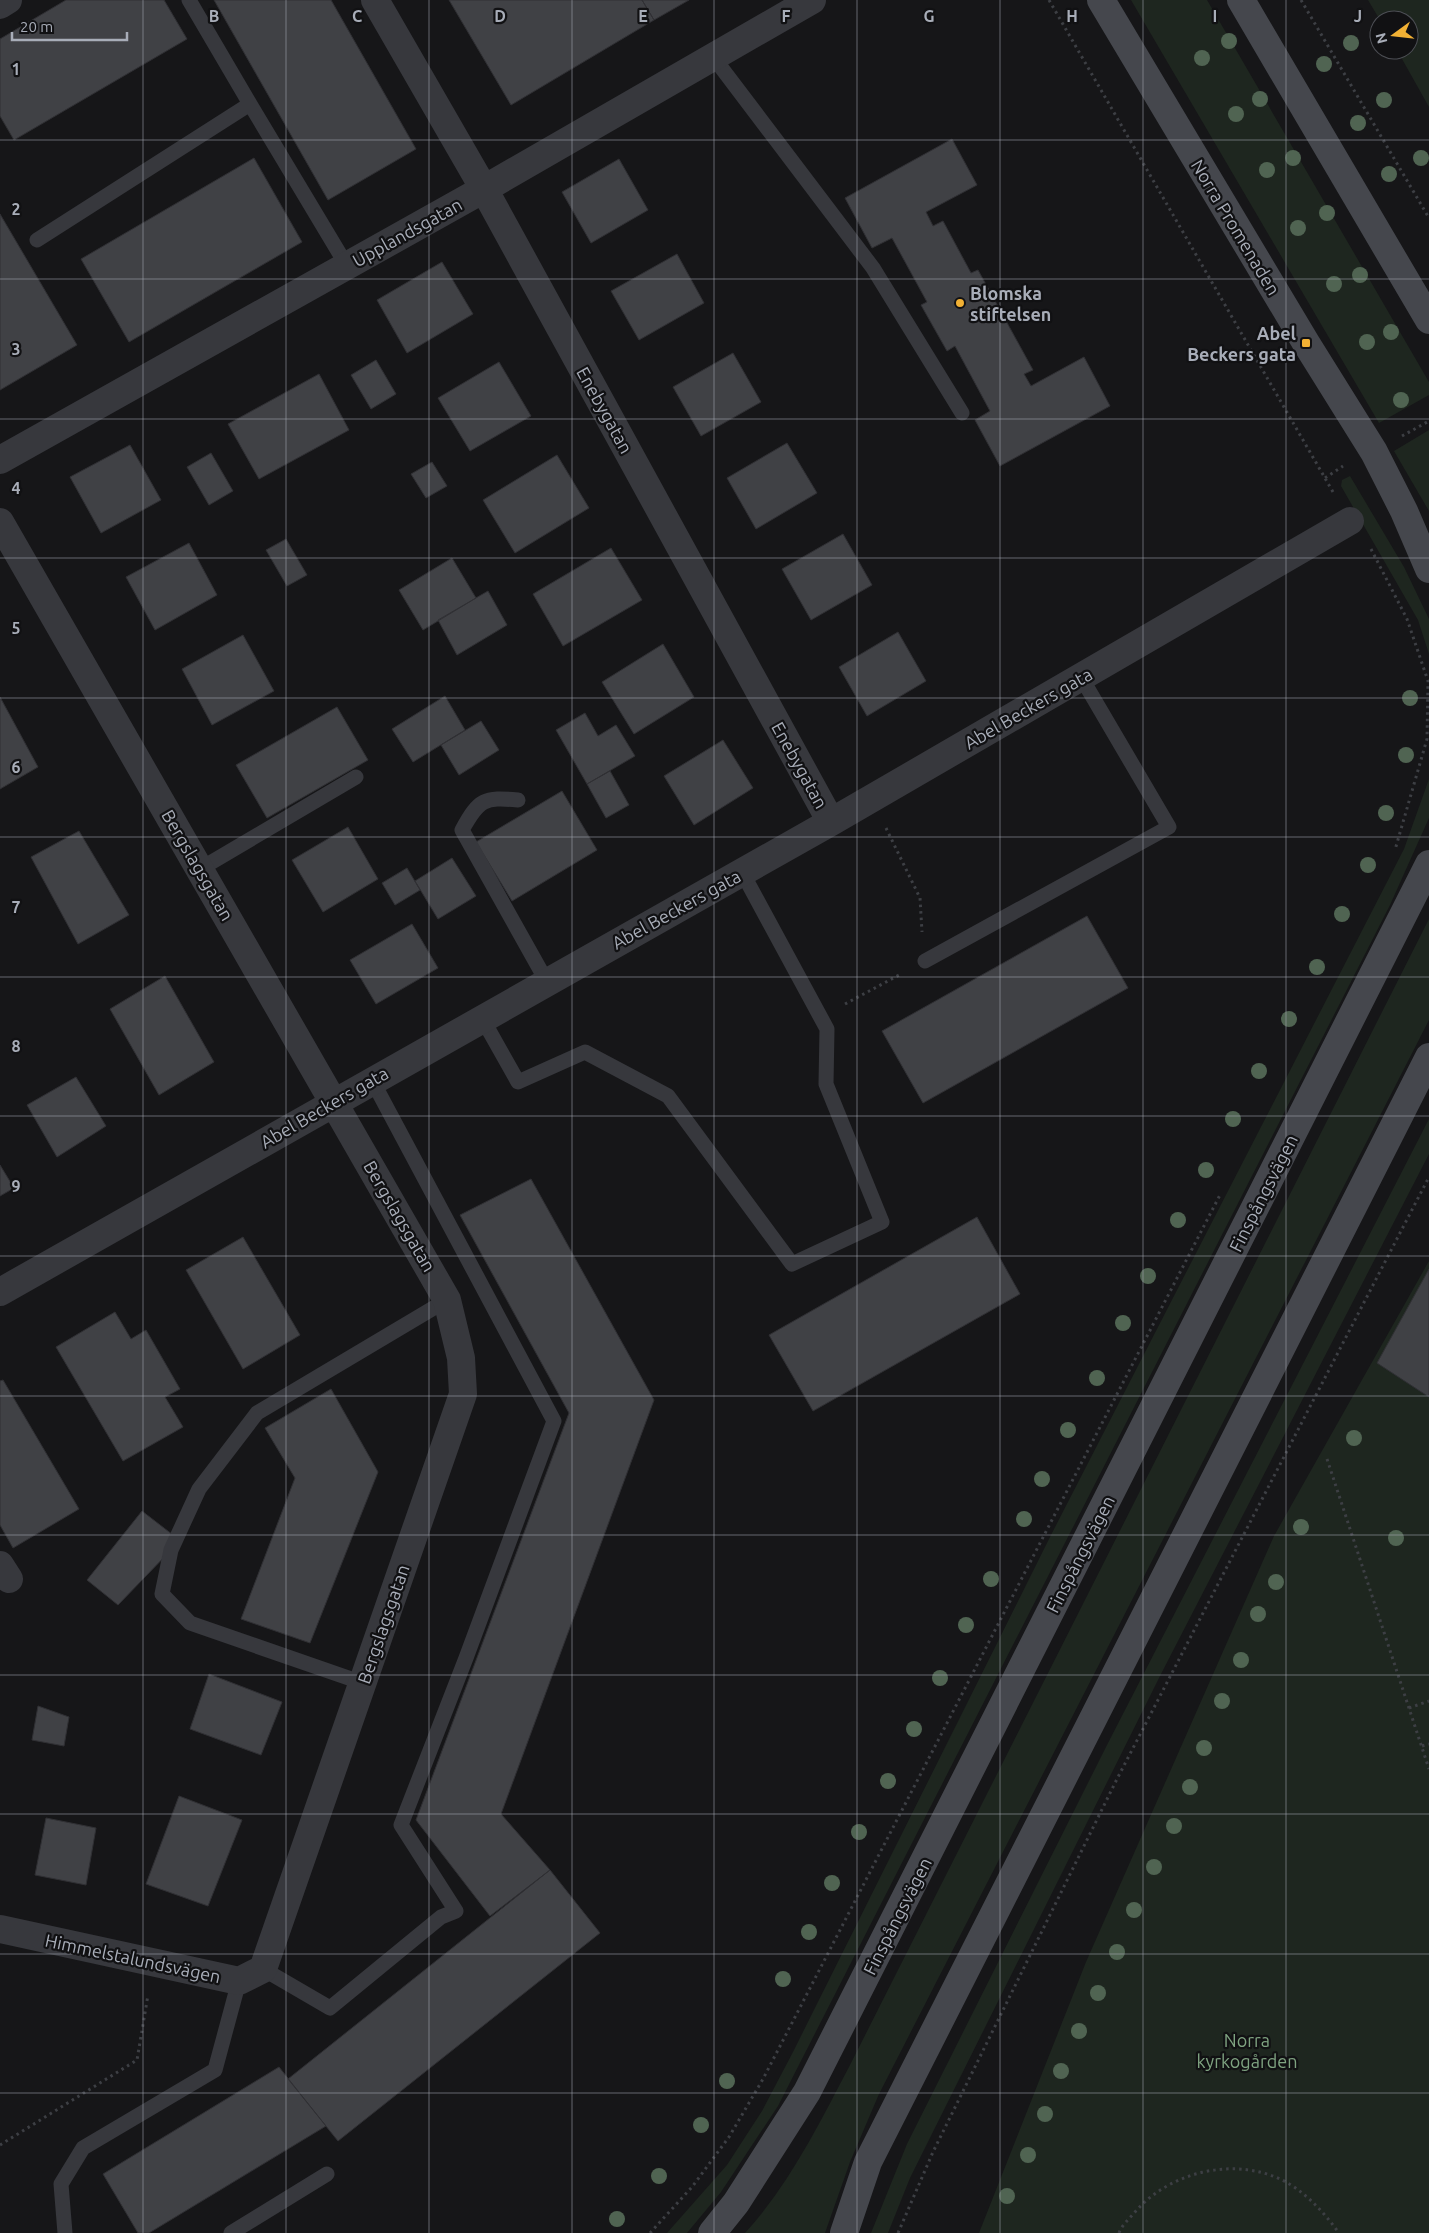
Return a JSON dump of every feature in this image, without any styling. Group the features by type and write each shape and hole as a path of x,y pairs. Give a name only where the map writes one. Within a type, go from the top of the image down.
{"main road":[{"name":"Norra Promenaden","path":"1101,0 1306,343 1374,452 1404,511 1429,568"},
{"path":"1241,0 1429,320"},
{"name":"Finspångsvägen","path":"712,2233 736,2203 808,2092 1429,864"},
{"path":"844,2233 868,2162 1429,1056"}],"street":[{"path":"0,5 8,0"},
{"name":"Enebygatan","path":"375,0 484,189 831,822"},
{"name":"Upplandsgatan","path":"0,460 484,189 812,0"},
{"name":"Bergslagsgatan","path":"0,522 447,1300 461,1358 463,1394 263,1969"},
{"name":"Abel Beckers gata","path":"0,1292 831,822 1350,522"},
{"name":"Himmelstalundsvägen","path":"0,1929 239,1981 263,1969"}],"lane":[{"path":"189,0 347,266"},
{"path":"714,58 873,268 962,413"},
{"path":"37,240 250,104"},
{"path":"925,961 1169,827 1082,677"},
{"path":"200,869 356,777"},
{"path":"518,800 491,798 473,809 462,830 547,982"},
{"path":"482,1018 518,1082 585,1052 668,1096 792,1264 882,1222 826,1084 827,1029 742,872"},
{"path":"263,1969 330,2008 441,1918 456,1911 401,1825 466,1658 554,1421 372,1080"},
{"path":"363,1683 190,1624 162,1594 171,1550 199,1489 257,1413 447,1300"},
{"path":"65,2233 61,2184 83,2148 215,2070 239,1981"},
{"path":"231,2233 327,2174"}],"path":[{"path":"1049,0 1350,522 1364,536 1407,619 1428,681 1427,739 1394,853"},
{"path":"1301,0 1429,218"},
{"path":"820,1017 925,961 920,898 872,798"},
{"path":"898,2233 933,2152 1117,1779 1429,1177"},
{"path":"650,2233 692,2187 718,2151 763,2079 1101,1422 1226,1184"},
{"path":"1328,1459 1429,1769"},
{"path":"1409,1708 1429,1701"},
{"path":"1422,1746 1429,1744"},
{"path":"0,2145 137,2060 154,1962"},
{"path":"1118,2233 1146,2199 1178,2178 1216,2169 1254,2171 1290,2184 1320,2207 1339,2233"}],"green space":[{"path":"1131,0 1207,0 1429,382 1429,395 1379,423"},
{"path":"1368,0 1429,0 1429,107 1403,60 1419,60 1419,10 1374,10"},
{"path":"1429,430 1429,511 1394,451"},
{"path":"1350,476 1404,567 1429,619 1429,654 1418,620 1341,486 1342,480"},
{"path":"1429,779 1429,818 1390,905 778,2106 721,2192 687,2233 667,2233 727,2165 762,2111 793,2052 1051,1535 1404,849"},
{"path":"1429,919 1429,1020 879,2094 850,2162 825,2233 745,2233 776,2195 815,2132 849,2067"},
{"path":"1429,1119 1429,1154 1161,1674 910,2178 888,2233 871,2233 907,2144 1107,1745"},
{"name":"Norra kyrkogården","path":"1429,1261 1429,2233 979,2233 1086,1962 1274,1536"}],"building":[{"path":"66,0 164,0 187,39 14,140 0,116 0,39"},
{"path":"214,0 331,0 416,149 328,200"},
{"path":"449,0 642,0 654,20 511,105"},
{"path":"642,0 689,0 654,20"},
{"name":"Blomska stiftelsen","path":"952,139 977,185 926,212 933,226 943,221 971,273 978,270 1033,370 1024,374 1031,386 1084,357 1110,406 1000,466 975,420 990,411 955,346 947,351 921,305 927,302 892,238 872,248 845,198"},
{"path":"254,158 302,242 129,342 81,259"},
{"path":"619,159 648,210 591,243 562,192"},
{"path":"0,214 77,345 0,390"},
{"path":"677,254 704,303 639,340 611,291"},
{"path":"442,262 473,314 407,353 377,300"},
{"path":"733,353 761,402 701,436 673,387"},
{"path":"376,360 396,394 371,409 351,375"},
{"path":"499,362 531,416 470,451 438,398"},
{"path":"319,374 349,430 259,479 228,424"},
{"path":"787,443 817,493 756,529 727,478"},
{"path":"130,445 161,500 101,533 70,477"},
{"path":"211,453 233,491 209,505 187,467"},
{"path":"557,455 589,508 515,553 483,500"},
{"path":"432,462 447,486 426,498 411,474"},
{"path":"843,534 872,585 811,620 782,569"},
{"path":"286,539 307,575 287,586 266,550"},
{"path":"189,543 217,595 155,630 126,577"},
{"path":"611,548 642,600 563,646 533,594"},
{"path":"452,558 476,598 423,630 399,590"},
{"path":"488,591 507,625 457,655 438,620"},
{"path":"898,632 926,681 867,716 839,667"},
{"path":"243,635 274,691 212,725 182,669"},
{"path":"663,644 694,697 634,734 602,682"},
{"path":"445,696 465,730 413,762 392,729"},
{"path":"0,697 38,767 0,789"},
{"path":"337,707 368,760 267,818 236,765"},
{"path":"585,713 598,736 616,725 635,756 587,784 556,730"},
{"path":"481,721 499,750 459,775 441,745"},
{"path":"723,740 753,788 694,825 664,776"},
{"path":"610,771 629,805 606,818 587,784"},
{"path":"562,791 597,850 512,901 476,842"},
{"path":"348,827 378,879 323,912 292,860"},
{"path":"79,831 129,915 78,944 31,857"},
{"path":"452,858 476,896 438,919 415,881"},
{"path":"407,868 420,890 395,905 382,883"},
{"path":"1087,916 1128,988 923,1103 882,1031"},
{"path":"412,924 438,968 376,1004 350,960"},
{"path":"165,976 214,1062 159,1095 110,1009"},
{"path":"76,1077 106,1126 57,1157 27,1105"},
{"path":"0,1165 14,1188 0,1196"},
{"path":"531,1179 654,1400 501,1814 550,1870 490,1916 416,1820 569,1413 460,1215"},
{"path":"977,1217 1020,1294 813,1411 769,1335"},
{"path":"243,1237 300,1335 243,1369 186,1270"},
{"path":"1429,1269 1429,1397 1377,1363"},
{"path":"115,1312 131,1339 146,1330 180,1389 165,1397 183,1427 123,1461 56,1347"},
{"path":"3,1380 79,1509 13,1548 0,1525 0,1381"},
{"path":"331,1389 378,1472 310,1643 241,1619 295,1478 265,1428"},
{"path":"142,1511 173,1535 171,1550 118,1605 87,1580"},
{"path":"209,1674 282,1702 261,1755 190,1729"},
{"path":"38,1706 69,1717 64,1746 32,1740"},
{"path":"179,1796 242,1820 208,1906 146,1884"},
{"path":"46,1818 96,1828 86,1885 35,1875"},
{"path":"550,1870 600,1933 338,2141 288,2079"},
{"path":"279,2067 326,2126 149,2233 138,2233 103,2174"}],"place":[{"name":"Blomska stiftelsen","path":"960,303"},
{"name":"Abel Beckers gata","path":"1306,343"}]}
